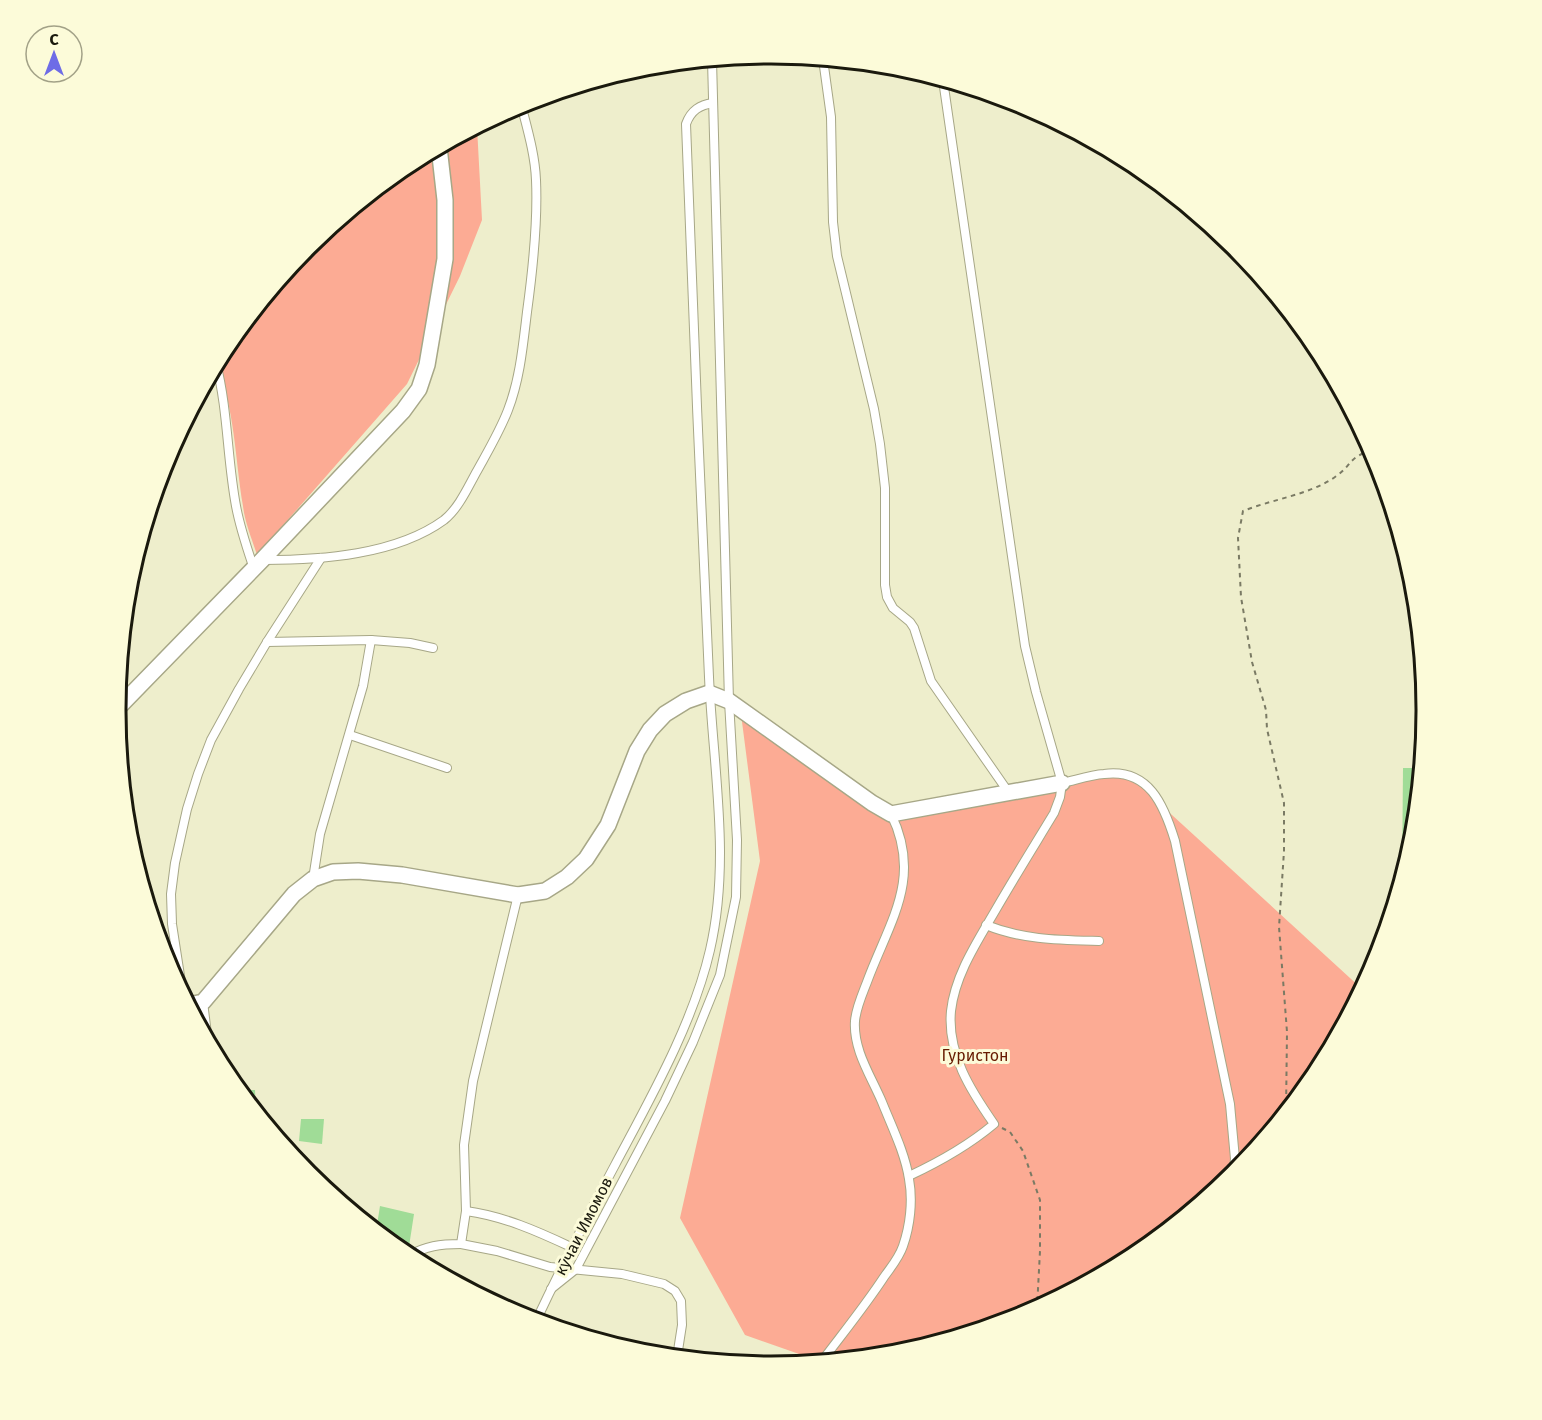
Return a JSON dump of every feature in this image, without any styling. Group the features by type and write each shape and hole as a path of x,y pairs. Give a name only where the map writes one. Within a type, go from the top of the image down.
{"street":[{"path":"126,700 258,565 403,411 419,389 427,365 445,259 445,200 440,156"},
{"path":"196,1003 294,894 313,879 333,872 358,871 402,875 518,895 545,891 567,877 586,859 608,825 637,751 650,730 665,714 686,701 709,693 729,701 872,803 891,814 1062,783"}],"lane":[{"path":"824,67 831,117 834,230 837,256 874,410 885,488 884,563 887,597 893,608 910,621 914,628 931,681 1009,793"},
{"name":"кӯчаи Имомов","path":"551,1289 576,1269 680,1070 714,994 733,916 737,877 737,840 729,701 712,68"},
{"path":"909,1176 931,1166 994,1124 967,1084 958,1061 951,1013 956,987 969,956 1054,813 1062,783 1038,702 1025,646 944,88"},
{"name":"кӯчаи Имомов","path":"551,1289 571,1247 653,1095 679,1038 699,988 718,915 720,878 716,776 709,693 686,124 688,117 697,108 713,103"},
{"path":"219,376 225,408 236,506 242,533 258,565 363,552 399,542 446,518 458,504 508,410 522,354 536,220 534,164 523,114"},
{"path":"178,965 170,908 175,862 188,809 211,740 267,642 321,558"},
{"path":"267,642 371,640 410,643 433,648"},
{"path":"313,879 320,834 363,686 371,640"},
{"path":"350,735 447,768"},
{"path":"1062,783 1104,773 1124,773 1143,781 1156,795 1166,812 1175,841 1230,1104 1235,1158"},
{"path":"829,1353 897,1260 903,1247 910,1214 909,1176 892,1128 863,1060 855,1033 857,1009 893,919 902,889 904,850 891,814"},
{"path":"461,1244 466,1211 464,1145 473,1081 518,895"},
{"path":"986,926 1026,937 1099,941"},
{"path":"466,1211 523,1225 571,1247"},
{"path":"418,1251 440,1244 461,1244 497,1251 560,1269 622,1274 664,1284 675,1291 681,1301 679,1349"},
{"path":"540,1312 551,1289"}],"path":[{"path":"1286,1099 1287,1032 1279,927 1284,851 1284,803 1267,729 1266,710 1260,693 1246,626 1239,579 1238,538 1243,511 1316,486 1337,476 1352,459 1363,453"},
{"path":"994,1124 1010,1132 1023,1151 1040,1200 1038,1297"}],"green space":[{"path":"477,135 482,220 460,276 407,384 257,555 244,512 231,416 220,374 259,317 286,284 345,225 412,173"},
{"name":"Гуристон","path":"741,714 899,812 1125,772 1355,983 1330,1033 1308,1069 1256,1136 1197,1195 1130,1247 1056,1289 978,1321 938,1334 897,1343 855,1350 801,1355 745,1335 680,1218 760,861"}],"building":[{"path":"1403,768 1413,768 1411,794 1402,844"},
{"path":"301,1119 324,1119 322,1144 299,1141"},
{"path":"380,1206 414,1214 409,1245 378,1222"}]}
